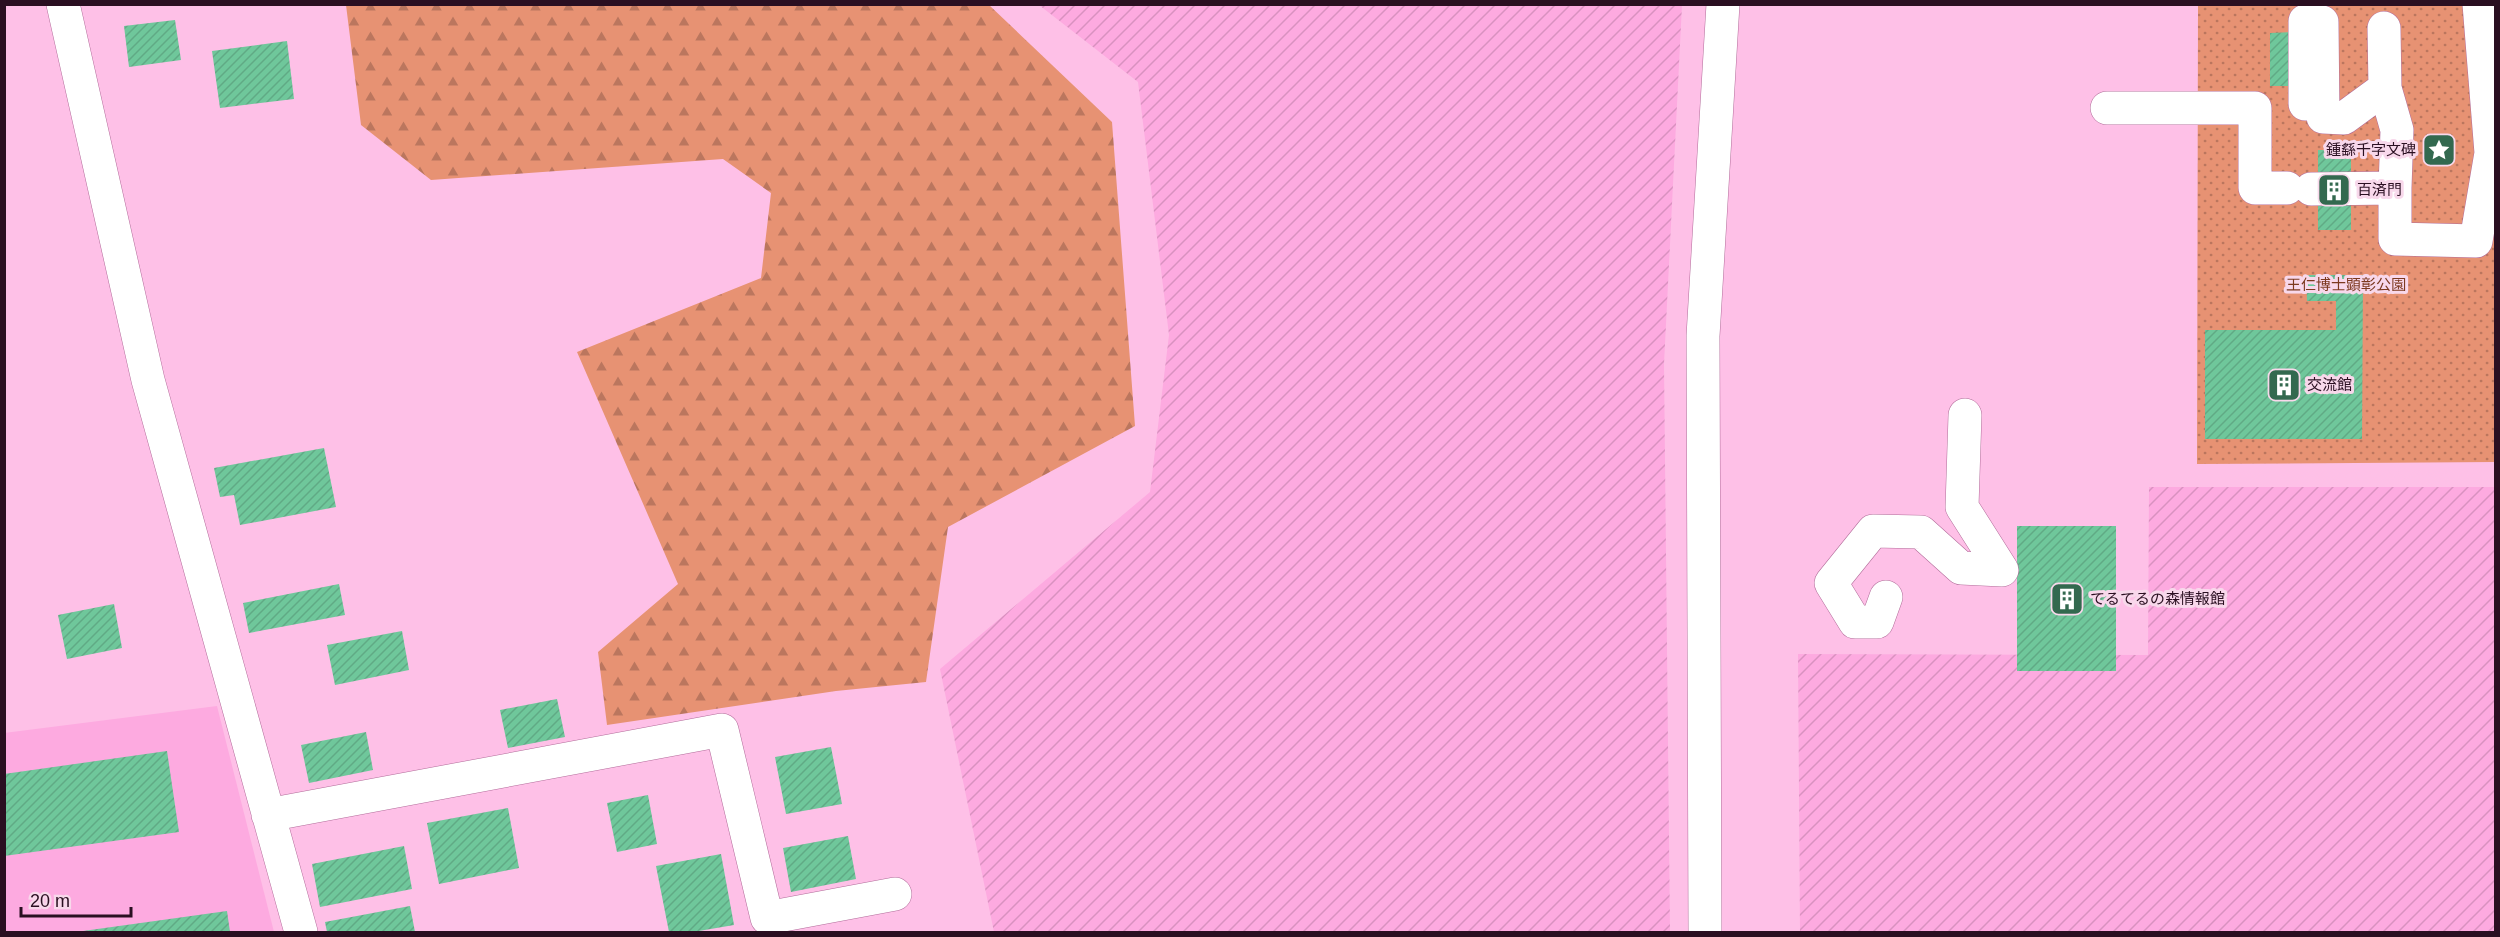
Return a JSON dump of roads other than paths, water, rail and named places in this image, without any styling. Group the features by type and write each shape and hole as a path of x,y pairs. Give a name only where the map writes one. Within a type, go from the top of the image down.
{"street":[{"path":"63,4 148,380 301,933"},
{"path":"1706,933 1703,336 1723,4"},
{"path":"2384,28 2385,88 2397,130 2395,239 2476,241 2491,153 2479,4"},
{"path":"2305,104 2305,21 2322,22 2323,117 2344,118 2385,88"},
{"path":"2107,108 2256,108 2256,188 2395,188"},
{"path":"1886,597 1877,622 1855,622 1831,583 1873,531 1921,531 1961,568 2002,570 1962,507 1965,415"},
{"path":"268,815 722,730 766,918 895,894"}],"place":[{"name":"鍾繇千字文碑","path":"2439,150"},
{"name":"百済門","path":"2334,190"},
{"name":"交流館","path":"2284,385"},
{"name":"てるてるの森情報館","path":"2067,599"}],"park label":[{"name":"王仁博士顕彰公園","path":"2346,285"}]}
